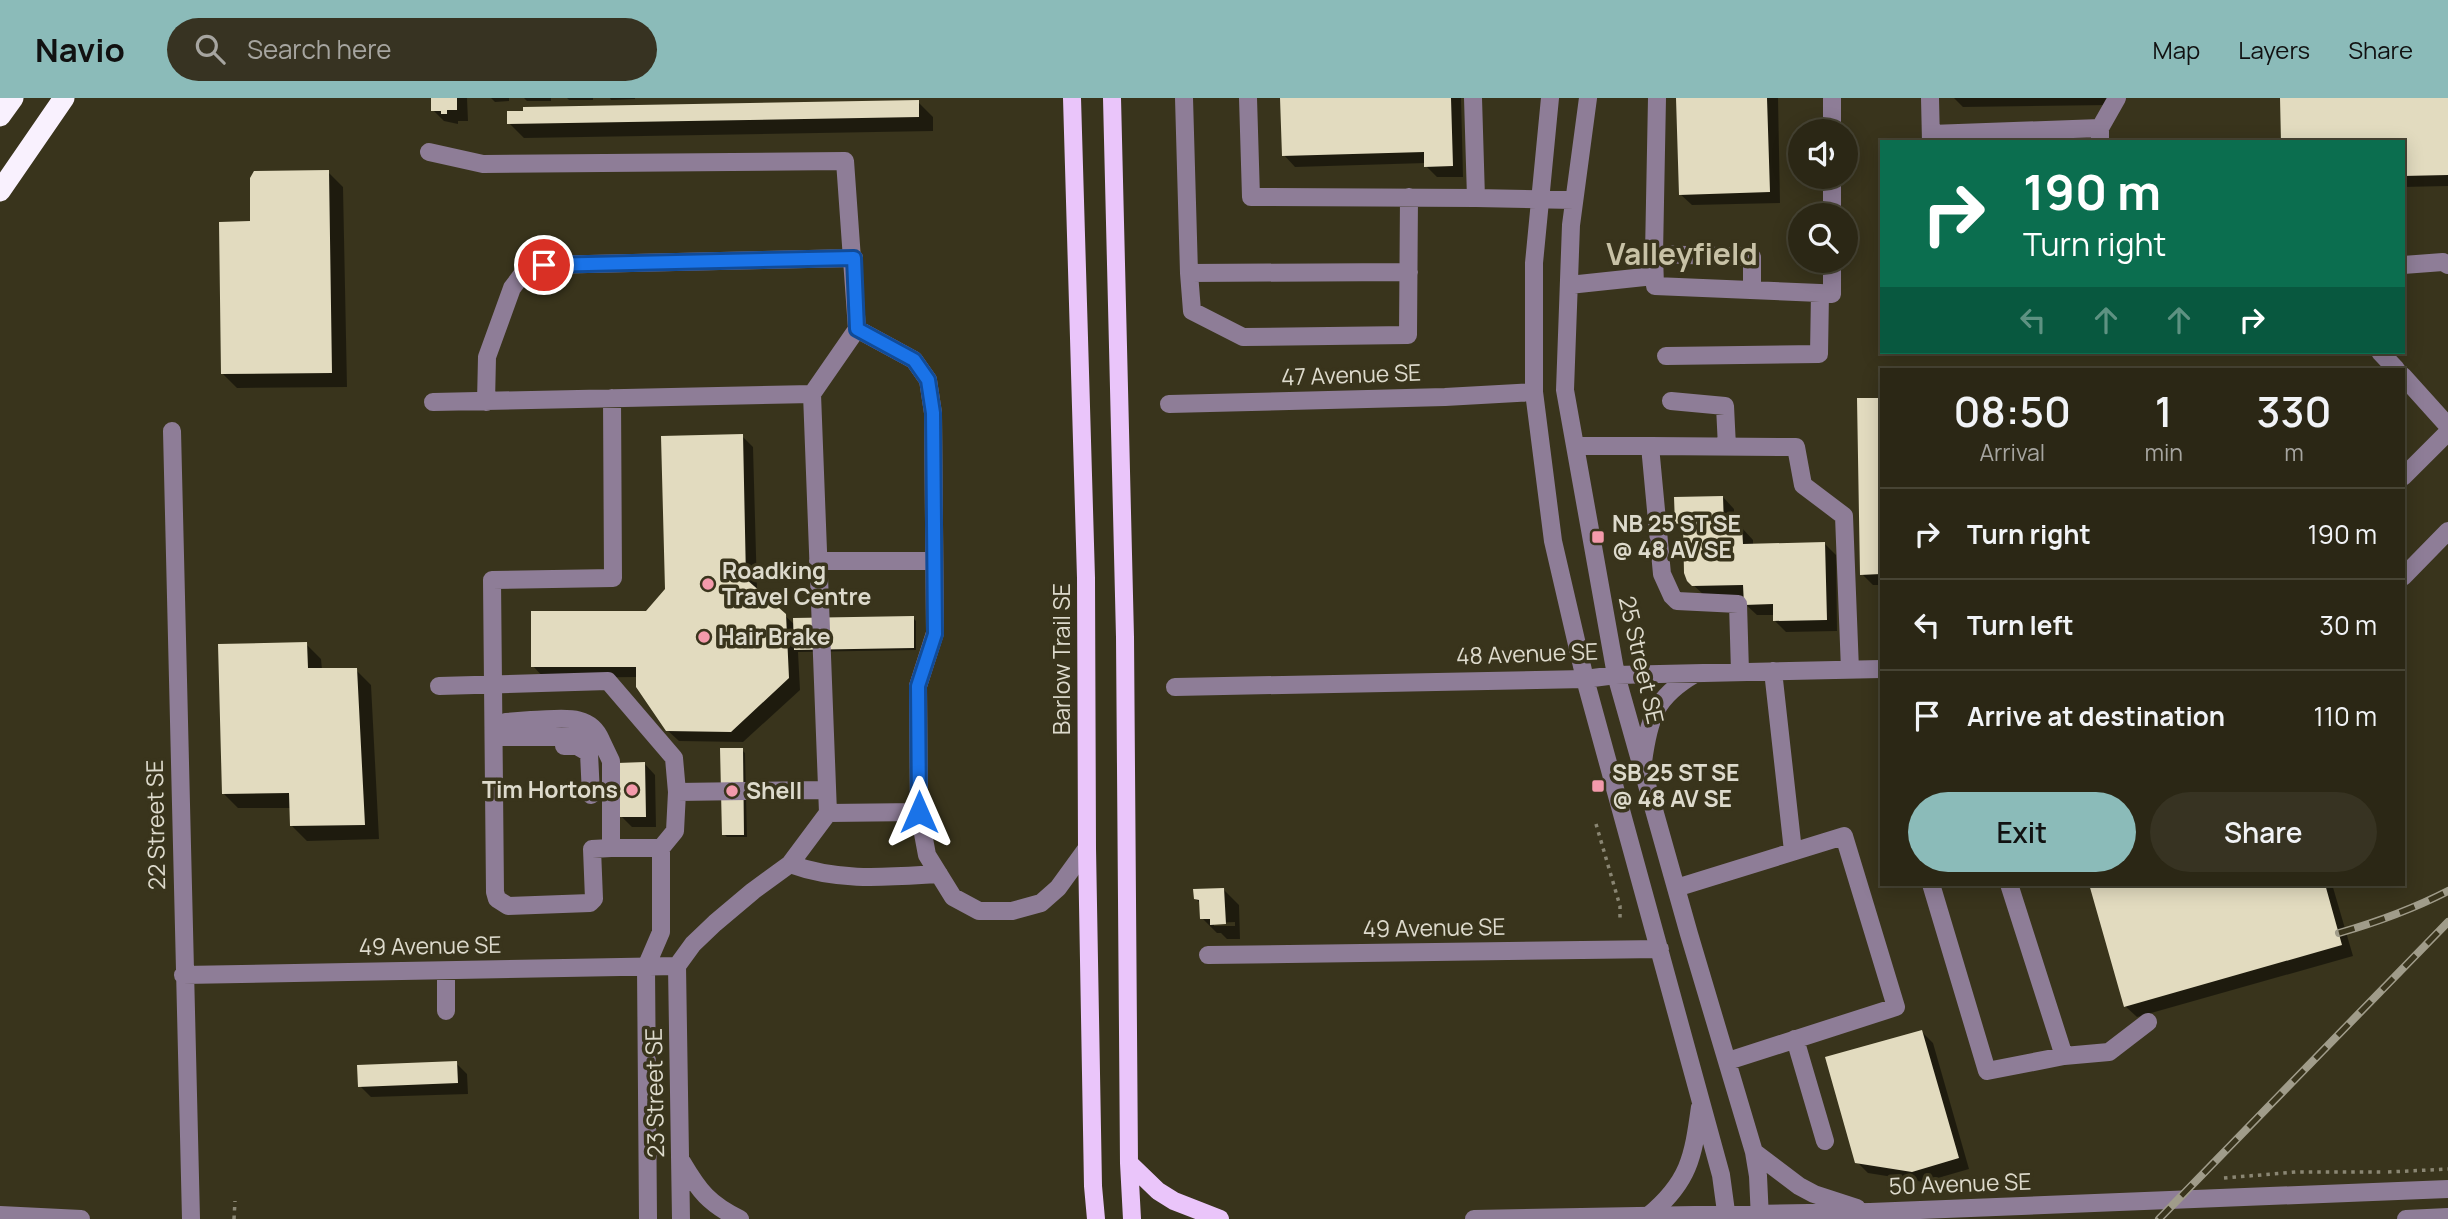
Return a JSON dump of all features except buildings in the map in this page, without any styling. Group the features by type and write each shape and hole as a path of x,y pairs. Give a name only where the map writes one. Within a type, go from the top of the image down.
{"highway":[{"path":"0,116 13,98"},
{"path":"0,191 64,98"}],"main road":[{"name":"Barlow Trail SE","path":"1072,98 1086,578 1087,848 1093,1186 1096,1219"},
{"path":"1112,98 1125,637 1129,1163 1132,1219"},
{"path":"1129,1163 1158,1191 1174,1201 1220,1219"}],"street":[{"path":"1184,98 1192,311 1243,337 1408,335 1409,197"},
{"path":"1248,98 1251,197 1574,200"},
{"path":"1473,98 1476,198"},
{"path":"1550,98 1534,263 1534,392 1553,541 1585,679 1721,1175 1727,1216"},
{"name":"25 Street SE","path":"1588,98 1574,200 1565,390 1616,675 1754,1152 1760,1216"},
{"path":"1657,98 1654,286 1832,294 1832,273"},
{"path":"1832,98 1832,119"},
{"path":"1930,98 1931,138 2100,135 2118,98"},
{"path":"429,152 483,164 845,161 857,329 812,394 828,813 790,864 715,923 693,944 677,966"},
{"path":"1654,254 1752,257 1752,290"},
{"path":"486,402 487,358 512,288 524,272 544,265 854,258"},
{"path":"2405,265 2443,262 2448,265"},
{"path":"1189,273 1409,272"},
{"path":"1569,285 1654,276"},
{"path":"1666,356 1819,354 1820,293"},
{"path":"857,329 914,360 928,380 933,413 935,634 918,686 919,812 927,855 953,897 979,911 1012,911 1041,903 1058,888 1087,848"},
{"path":"2382,354 2395,368"},
{"path":"2405,378 2448,426"},
{"name":"47 Avenue SE","path":"1169,404 1534,392"},
{"path":"433,402 812,394"},
{"path":"612,398 613,578 492,580 495,892 502,904 508,906 590,903 594,899 592,849 662,848"},
{"path":"1671,401 1725,406 1727,447"},
{"name":"22 Street SE","path":"172,431 183,975 191,1219"},
{"path":"2405,475 2448,432"},
{"path":"1575,446 1796,447 1803,485 1844,516 1850,670"},
{"path":"1650,446 1662,574 1667,587 1677,601 1738,604 1740,672"},
{"path":"2405,575 2448,531"},
{"path":"818,561 934,561"},
{"name":"48 Avenue SE","path":"1175,687 1585,679 1616,675 1880,669"},
{"path":"1773,671 1793,851"},
{"path":"1642,767 1651,719 1658,704 1682,682 1699,673"},
{"path":"439,686 493,682 608,681 674,758 677,792 675,831 662,848 661,932 646,967"},
{"path":"494,736 587,737 601,740 611,761 611,848"},
{"path":"494,736 583,748 589,753 591,795"},
{"path":"677,792 827,790"},
{"path":"828,813 919,812"},
{"path":"1676,888 1844,836 1896,1007 1728,1060"},
{"path":"790,864 815,873 846,877 939,874"},
{"path":"1932,886 1987,1071 2064,1056 2109,1052 2148,1022"},
{"path":"2009,886 2064,1056"},
{"name":"49 Avenue SE","path":"1208,955 1660,949"},
{"name":"49 Avenue SE","path":"183,975 677,966"},
{"name":"23 Street SE","path":"677,966 681,1219"},
{"name":"23 Street SE","path":"646,967 648,1219"},
{"path":"446,971 446,1011"},
{"path":"1795,1039 1825,1141"},
{"path":"1648,1216 1682,1180 1695,1140 1701,1100"},
{"path":"1754,1152 1814,1194 1870,1212"},
{"path":"681,1160 693,1181 713,1205 740,1219"},
{"name":"50 Avenue SE","path":"1474,1219 1760,1216 2448,1189"},
{"path":"0,1215 81,1219"},
{"path":"2406,1219 2448,1217"}],"path":[{"path":"1595,824 1620,906 1620,918"},
{"path":"2223,1178 2296,1172 2387,1172 2448,1168"},
{"path":"234,1219 235,1201"}],"railway":[{"path":"2339,933 2395,915 2448,891"},
{"path":"2159,1219 2448,922"}],"place":[{"name":"NB 25 ST SE @ 48 AV SE","path":"1598,537"},
{"name":"Roadking Travel Centre","path":"708,584"},
{"name":"Hair Brake","path":"704,637"},
{"name":"SB 25 ST SE @ 48 AV SE","path":"1598,786"},
{"name":"Tim Hortons","path":"632,790"},
{"name":"Shell","path":"732,791"}],"district":[{"name":"Valleyfield","path":"1682,255"}],"route":[{"path":"544,265 854,258 857,329 914,360 928,380 933,413 935,634 918,686 919,812"}]}
